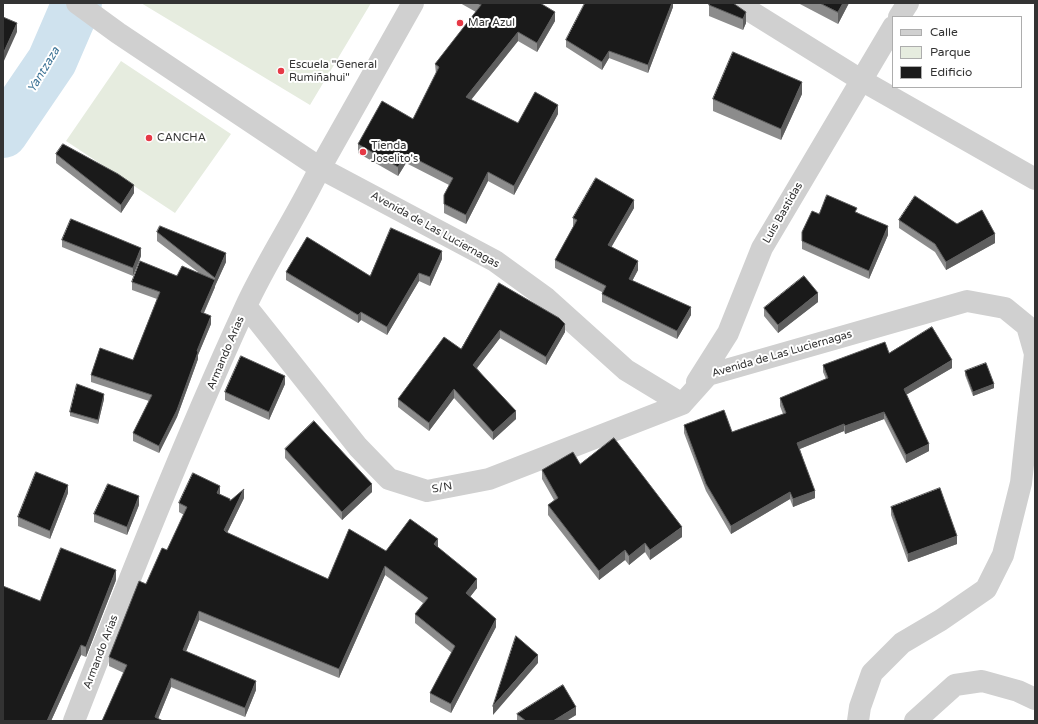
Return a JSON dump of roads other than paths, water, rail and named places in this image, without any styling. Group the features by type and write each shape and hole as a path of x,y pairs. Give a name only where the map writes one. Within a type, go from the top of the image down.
{"street":[{"name":"Avenida de Las Luciernagas","path":"77,3 118,33 320,168 495,262 546,298 626,370 682,404 708,375 967,301 1005,308 1027,326 1035,354 1021,483 1003,555 986,589 941,620 902,643 872,673 860,707 858,721"},
{"name":"Armando Arias","path":"74,721 133,567 246,306 308,193 320,168 413,3"},
{"path":"737,3 861,80 1035,179"},
{"path":"900,16 908,3"},
{"name":"Luis Bastidas","path":"682,404 728,334 762,248 892,29"},
{"name":"S/N","path":"246,306 358,447 389,478 427,491 489,479 682,404"},
{"path":"915,721 955,685 982,681 1018,691 1035,699"}],"waterway":[{"name":"Yantzaza","path":"3,133 52,61 77,3"}],"place":[{"name":"Mar Azul","path":"460,23"},
{"name":"Escuela \"General Rumiñahui\"","path":"281,71"},
{"name":"CANCHA","path":"149,138"},
{"name":"Tienda Joselito's","path":"363,152"}]}
